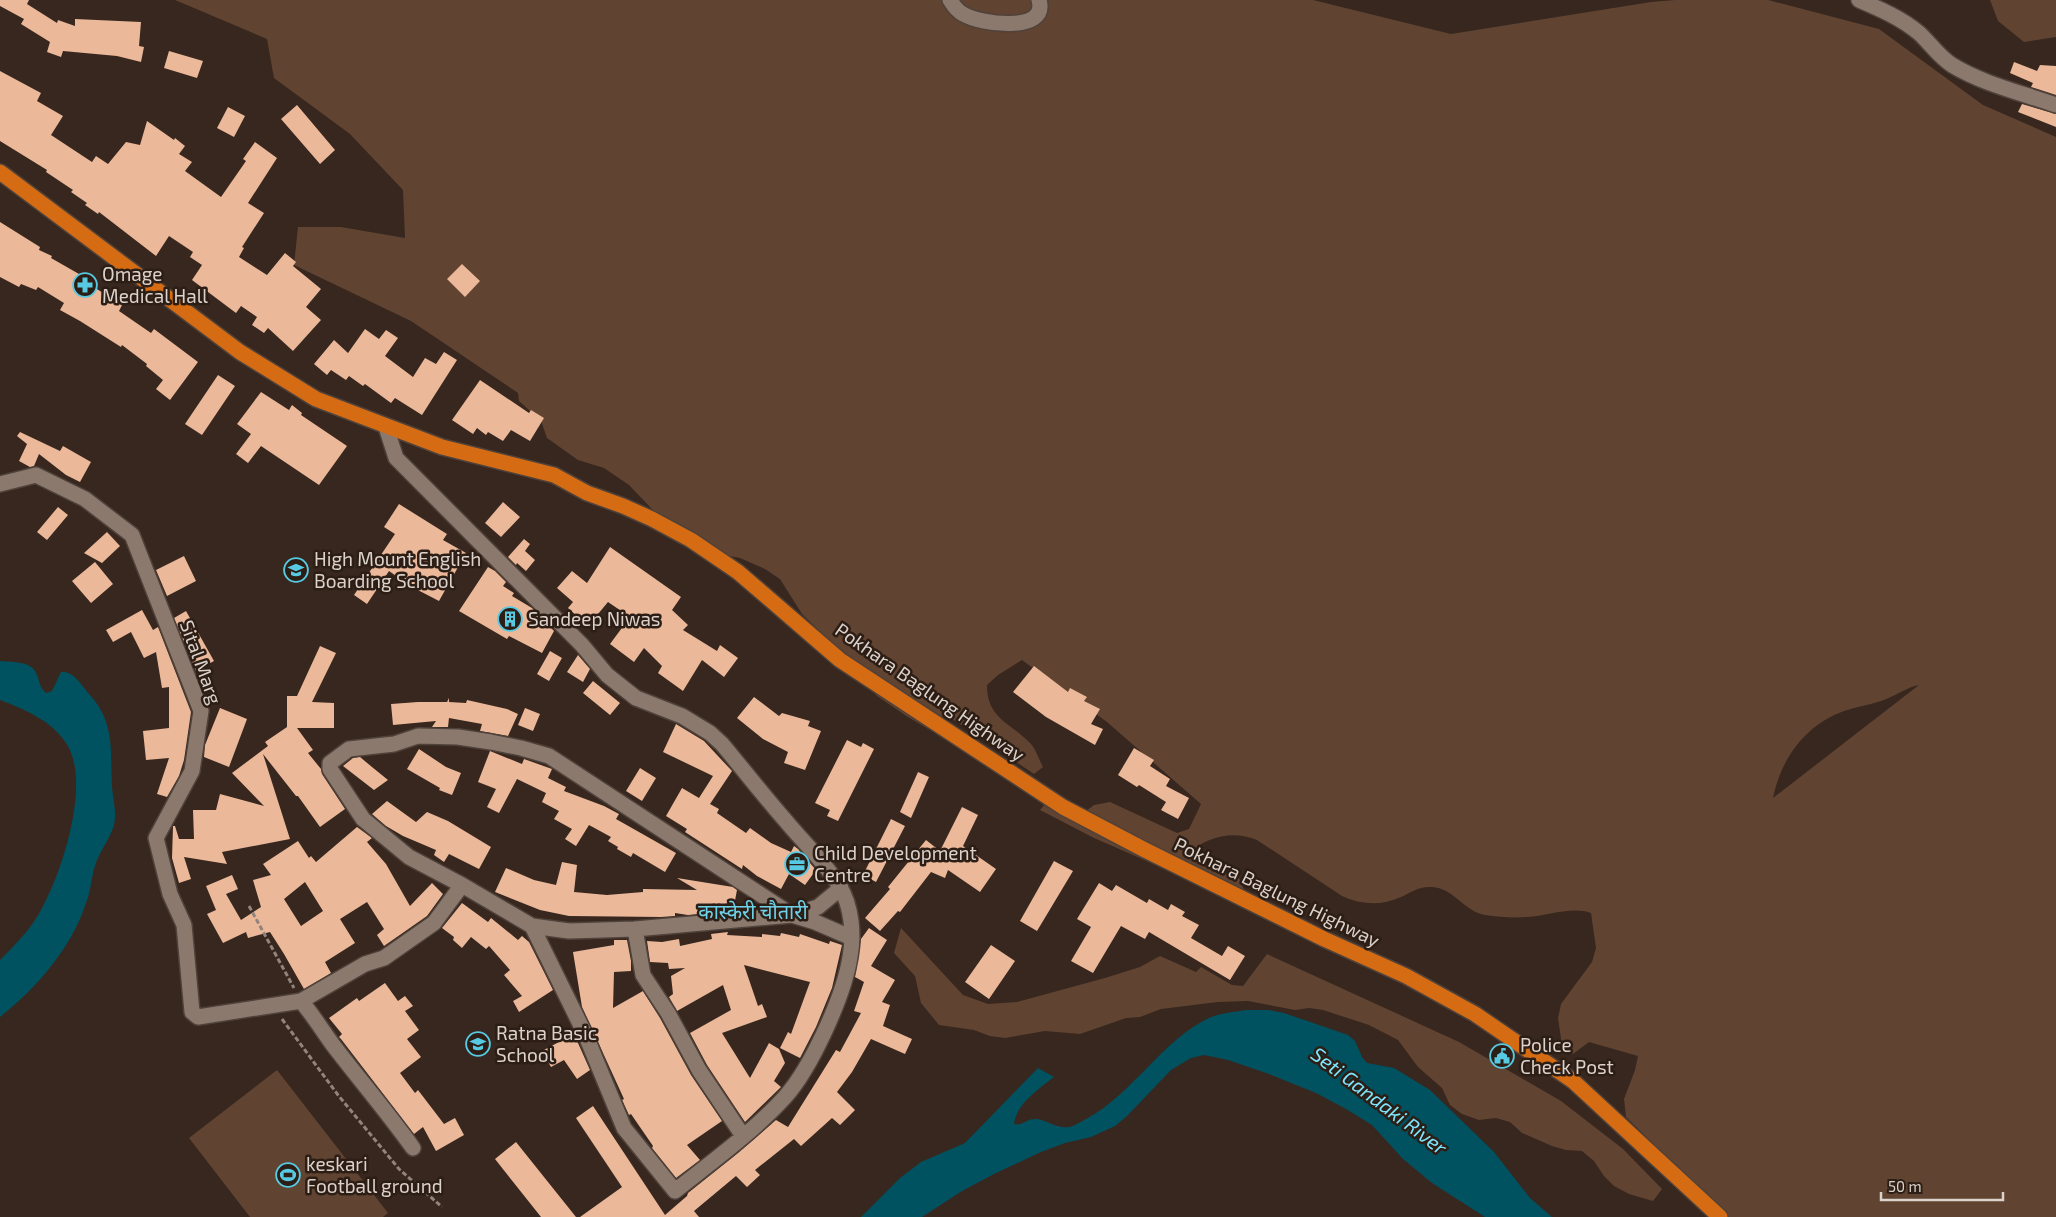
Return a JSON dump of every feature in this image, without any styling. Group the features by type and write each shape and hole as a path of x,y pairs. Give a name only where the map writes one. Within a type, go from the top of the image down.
{"highway":[{"name":"Pokhara Baglung Highway","path":"0,172 240,352 316,399 442,447 554,475 587,493 623,506 691,540 738,572 840,660 1063,807 1324,939 1406,976 1475,1014 1572,1082 1720,1217"}],"street":[{"path":"950,0 962,14 973,19 1006,24 1029,20 1036,16 1040,9 1038,0"},
{"path":"1859,0 1894,16 1918,32 1943,58 1954,66 2056,105"},
{"path":"386,426 396,458 582,645 607,675 636,698 682,716 722,744 786,822 816,853 841,888 852,926 852,938 850,958 837,1000 815,1053 786,1096 743,1136 676,1191 624,1128 586,1036 532,926"},
{"name":"Sital Marg","path":"0,484 36,475 85,499 132,535 201,711 192,771 156,838 170,894 184,925 192,1012 198,1017 301,1002"},
{"path":"841,888 818,907 792,915 635,929 570,931 532,926 462,884 410,857 363,819 330,769 330,762 349,749 394,744 418,736 474,740 521,748 549,756 792,915 815,922 852,938"},
{"path":"413,1148 301,1002 365,964 384,958 434,923 462,884"},
{"path":"635,929 643,975 668,1013 699,1070 743,1136"}],"path":[{"path":"248,906 301,1002 281,1020 338,1095 399,1169 442,1207"}],"shaded area":[{"path":"175,0 1313,0 1451,34 1651,2 1675,0 1768,0 1879,29 1983,105 2056,137 2056,1217 1728,1217 1626,1117 1624,1099 1638,1056 1589,1042 1573,1054 1562,1046 1558,1018 1561,1004 1592,962 1596,948 1591,913 1567,911 1517,917 1485,915 1470,909 1445,890 1429,887 1418,889 1386,902 1364,903 1342,896 1257,840 1239,835 1230,835 1204,842 1189,853 1198,863 1239,878 1244,890 1234,899 1094,838 1040,810 1044,805 1068,815 1082,814 1094,805 1110,802 1177,833 1189,829 1201,804 1107,722 1022,660 998,675 987,685 988,696 995,713 1034,748 1043,767 1034,774 945,714 932,731 908,717 877,696 839,650 802,614 780,579 765,569 740,558 710,552 671,529 629,485 604,468 578,460 547,438 541,421 519,401 518,393 411,321 294,265 298,227 341,227 405,238 403,190 350,134 274,78 267,39","holes":["1919,685 1773,798 1782,770 1789,757 1797,745 1818,725 1844,711 1881,701"]},
{"path":"1990,0 2056,0 2056,37 2024,42 1998,21"},
{"path":"901,928 963,995 988,1004 1017,1002 1105,978 1140,967 1160,956 1196,972 1201,967 1232,985 1243,986 1267,954 1459,1042 1561,1101 1623,1149 1662,1189 1653,1201 1629,1194 1614,1186 1604,1176 1594,1161 1582,1151 1566,1150 1552,1146 1522,1133 1510,1122 1496,1118 1479,1120 1462,1114 1450,1105 1442,1088 1418,1067 1398,1040 1369,1025 1323,1010 1309,1008 1295,1010 1248,1001 1218,1002 1161,1009 1140,1017 1126,1018 1080,1034 1045,1031 1005,1038 990,1036 974,1030 939,1025 921,1003 915,976 894,953"},
{"name":"keskari Football ground","path":"277,1070 388,1213 383,1217 250,1217 189,1138"}],"water":[{"path":"0,661 28,665 37,674 46,693 52,691 61,672 69,673 77,679 98,705 108,727 110,738 115,815 114,825 95,866 88,898 72,935 51,966 27,994 0,1017 0,960 32,924 49,894 65,851 71,827 76,780 73,760 66,743 60,735 37,717 0,700"},
{"name":"Seti Gandaki River","path":"1246,1010 1269,1010 1284,1013 1348,1035 1355,1041 1362,1057 1367,1063 1394,1068 1430,1090 1494,1152 1530,1198 1552,1217 1485,1217 1432,1183 1403,1159 1372,1125 1346,1109 1316,1093 1269,1074 1228,1060 1204,1055 1191,1058 1171,1070 1115,1126 1091,1137 1065,1143 1041,1152 996,1173 962,1191 922,1217 861,1217 900,1178 921,1162 965,1143 1038,1068 1054,1077 1024,1103 1019,1110 1014,1124 1036,1119 1060,1127 1075,1125 1103,1108 1118,1096 1162,1053 1192,1028 1213,1016"}],"building":[{"path":"0,0 29,0 27,4 57,23 58,20 75,26 75,19 141,22 139,46 144,47 141,62 117,56 63,51 61,57 47,52 50,42 21,24 24,19 0,6"},
{"path":"169,51 203,61 197,78 164,68"},
{"path":"2014,62 2037,71 2040,65 2056,66 2056,95 2031,87 2033,83 2010,73"},
{"path":"0,71 41,93 37,101 63,116 51,135 92,162 96,156 108,164 126,142 140,145 147,121 185,146 179,154 192,162 185,171 221,197 246,161 243,159 255,142 277,158 248,203 264,213 242,247 244,248 239,257 267,275 285,253 296,262 293,266 321,289 306,307 321,320 293,351 268,328 264,333 252,325 257,317 241,306 236,313 192,280 202,265 190,257 193,252 169,236 156,256 99,212 98,214 85,205 87,203 71,192 73,190 46,172 47,170 0,141"},
{"path":"2022,104 2056,114 2056,127 2018,112"},
{"path":"297,105 335,150 320,164 281,119"},
{"path":"228,107 245,116 234,137 217,128"},
{"path":"0,222 40,247 39,250 52,256 51,258 79,274 78,277 122,305 119,311 151,333 154,329 198,362 170,400 156,389 163,380 146,366 147,364 122,345 121,347 60,310 64,303 38,287 36,290 21,284 19,287 0,277"},
{"path":"462,264 480,281 465,297 447,279"},
{"path":"365,329 379,339 386,330 398,338 385,356 413,377 425,358 436,364 444,352 457,360 422,415 395,398 391,403 365,384 363,386 349,376 346,380 331,370 327,375 314,364 334,340 348,353"},
{"path":"218,375 235,386 202,435 185,424"},
{"path":"480,380 529,413 531,410 544,418 530,441 511,430 503,441 488,432 486,435 477,428 473,434 452,420"},
{"path":"261,392 289,410 292,405 302,413 301,415 347,446 319,485 261,446 248,463 236,454 251,434 237,424"},
{"path":"20,432 60,451 63,446 91,462 80,482 66,475 39,454 34,466 30,467 19,461 27,444 17,436"},
{"path":"503,502 520,517 501,537 485,523"},
{"path":"399,504 447,534 443,540 466,553 439,601 412,587 389,571 367,604 354,595 395,534 384,527"},
{"path":"58,507 68,515 47,540 37,532"},
{"path":"107,532 120,546 102,563 84,553"},
{"path":"524,539 530,544 525,551 535,560 526,571 508,557"},
{"path":"610,547 681,597 672,610 688,625 683,630 717,651 720,645 738,658 724,677 702,660 683,691 658,673 662,666 644,648 634,662 610,644 630,617 608,602 588,626 568,608 573,602 557,588 572,571 587,583"},
{"path":"184,556 196,581 167,596 156,570"},
{"path":"95,562 113,584 91,603 72,581"},
{"path":"488,567 506,582 503,586 514,593 512,596 532,608 554,631 542,653 509,636 507,639 459,611"},
{"path":"142,610 153,630 158,627 191,712 184,760 179,776 167,797 157,794 169,758 146,760 143,731 169,728 169,687 162,688 156,652 144,658 131,632 113,642 106,630"},
{"path":"186,611 214,661 196,671 174,618"},
{"path":"320,646 336,653 312,702 334,703 334,728 297,728 313,750 308,753 321,769 322,774 345,809 320,827 298,796 296,796 263,754 290,839 222,852 227,864 184,857 191,879 179,883 172,858 173,826 175,826 179,839 194,839 193,810 216,810 220,794 264,806 232,773 268,746 265,742 287,727 287,696 297,696"},
{"path":"550,651 562,658 549,681 537,674"},
{"path":"578,655 590,669 583,682 567,672"},
{"path":"1034,666 1068,692 1070,688 1087,697 1084,701 1100,709 1091,724 1103,729 1095,745 1046,717 1013,692"},
{"path":"593,681 620,703 610,715 583,693"},
{"path":"754,697 779,716 782,713 810,721 808,726 821,731 805,770 784,763 788,752 763,739 737,718"},
{"path":"449,698 449,702 466,703 467,700 507,709 518,714 508,736 480,731 482,724 449,718 448,727 432,727 436,721 393,725 391,704 447,702"},
{"path":"220,708 247,719 229,767 204,757 205,745"},
{"path":"525,708 540,714 533,731 518,725"},
{"path":"676,724 704,741 732,771 710,804 719,809 717,813 746,833 750,828 771,843 791,852 794,846 798,849 816,870 805,885 789,874 781,889 757,876 743,865 742,869 685,832 687,829 666,816 682,788 699,798 713,776 663,752"},
{"path":"847,740 861,747 863,743 874,749 838,821 827,816 830,810 815,803"},
{"path":"1134,748 1154,760 1150,766 1170,779 1166,786 1189,798 1178,819 1161,810 1166,802 1139,785 1137,787 1118,775"},
{"path":"419,749 446,767 461,773 452,795 439,790 440,788 407,769"},
{"path":"490,751 522,764 524,759 552,769 548,778 566,787 564,791 604,806 619,814 616,819 676,853 665,872 633,853 631,857 617,849 618,847 608,841 611,837 589,825 576,846 565,839 572,829 554,819 559,811 542,802 546,793 517,779 499,813 487,807 496,789 478,782"},
{"path":"360,757 388,780 374,790 343,766 353,758"},
{"path":"640,768 656,778 642,801 626,791"},
{"path":"918,772 929,777 911,818 900,812"},
{"path":"387,801 416,822 427,812 448,821 491,847 479,869 449,854 444,862 434,855 436,850 403,836 386,826 372,814"},
{"path":"962,807 978,815 963,846 996,869 980,892 948,870 945,878 931,872 900,912 898,911 880,931 865,918 890,889 888,887 926,840 940,851"},
{"path":"891,819 905,826 876,882 863,875"},
{"path":"357,827 372,838 367,842 386,864 410,906 432,883 443,894 427,916 384,946 377,935 384,929 367,902 340,919 355,943 325,962 331,973 304,989 270,932 248,938 246,932 223,943 207,914 216,910 206,886 232,875 238,889 226,894 241,920 261,907 253,880 271,875 263,864 298,841 309,858 311,856 316,862","holes":["305,882 323,911 301,926 284,899"]},
{"path":"1054,861 1073,871 1037,931 1020,921"},
{"path":"562,862 577,865 574,892 607,895 643,892 643,889 697,890 677,878 733,887 737,890 733,911 688,915 675,913 675,916 661,917 569,916 540,910 495,892 506,868 534,880 556,885"},
{"path":"1099,883 1112,891 1116,885 1147,903 1149,899 1168,910 1171,904 1185,912 1182,916 1199,925 1191,938 1222,956 1228,946 1245,956 1230,980 1149,932 1145,939 1121,926 1093,973 1071,961 1091,927 1077,919"},
{"path":"462,903 488,922 491,918 518,940 522,936 529,942 553,990 519,1012 513,1001 522,996 504,975 510,970 489,946 486,949 471,937 462,948 453,940 454,937 442,928"},
{"path":"869,928 887,940 871,966 895,980 882,1002 890,1005 883,1026 912,1039 905,1054 871,1039 852,1072 837,1092 855,1110 840,1125 832,1118 801,1146 794,1139 755,1170 760,1175 747,1187 736,1176 694,1211 699,1217 580,1217 622,1187 576,1118 593,1106 665,1215 688,1193 776,1120 788,1127 836,1050 840,1052 861,1013 854,1011 864,982 855,977 861,939"},
{"path":"728,932 727,935 762,937 762,934 780,936 781,933 799,937 800,934 829,944 830,941 842,945 832,988 816,1027 800,1058 780,1048 788,1032 791,1034 810,982 744,965 758,1006 762,1004 767,1017 722,1033 750,1078 769,1043 779,1049 785,1063 774,1081 781,1087 745,1122 707,1065 690,1033 731,1010 723,985 677,1011 669,997 673,994 671,976 685,968 669,969 668,963 650,962 647,941 662,942 679,939 680,946 712,939 711,934"},
{"path":"614,940 627,940 631,971 614,972 613,1008 643,991 691,1075 722,1121 687,1145 700,1160 676,1178 652,1148 653,1146 631,1114 629,1115 622,1100 624,1099 582,1007 573,952 614,945"},
{"path":"991,945 1015,961 989,999 965,982"},
{"path":"385,983 398,1001 405,996 413,1006 405,1011 419,1030 407,1039 421,1057 400,1073 415,1093 418,1090 444,1124 455,1118 464,1135 436,1151 423,1127 414,1134 339,1037 342,1034 329,1018 357,998 359,1001"},
{"path":"574,1034 590,1070 577,1079 564,1060 551,1067 542,1051"},
{"path":"516,1142 576,1217 541,1217 495,1159"}],"place":[{"name":"Omage Medical Hall","path":"85,285"},
{"name":"High Mount English Boarding School","path":"296,570"},
{"name":"Sandeep Niwas","path":"510,619"},
{"name":"Child Development Centre","path":"797,864"},
{"name":"Ratna Basic School","path":"478,1044"},
{"name":"Police Check Post","path":"1502,1056"},
{"name":"keskari Football ground","path":"288,1175"}],"district":[{"name":"कास्केरी चौतारी","path":"753,912"}]}
